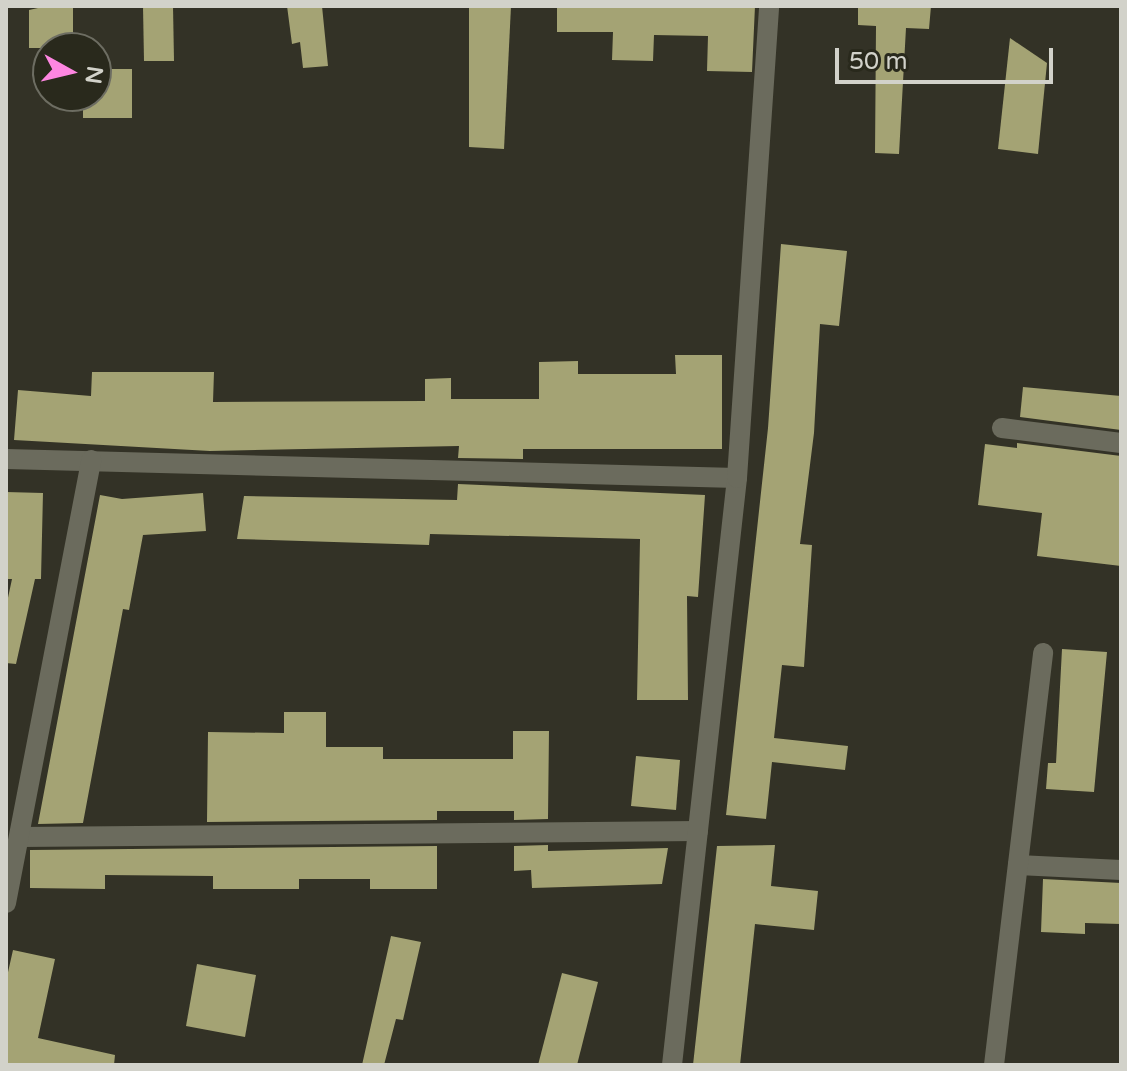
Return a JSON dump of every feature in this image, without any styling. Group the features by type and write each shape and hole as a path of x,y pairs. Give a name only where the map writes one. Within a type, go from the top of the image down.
{"street":[{"path":"672,1065 737,478 769,6"},
{"path":"1002,428 1121,443"},
{"path":"6,459 737,478"},
{"path":"6,903 91,460"},
{"path":"994,1065 1043,653"},
{"path":"20,837 698,831"},
{"path":"1018,865 1121,870"}],"building":[{"path":"73,6 73,32 32,32 32,48 29,48 29,10"},
{"path":"143,6 173,6 174,61 144,61"},
{"path":"287,6 322,6 328,66 303,68 300,42 292,44"},
{"path":"469,6 511,6 504,149 469,147"},
{"path":"557,6 755,6 752,72 707,71 708,36 654,35 653,61 612,60 613,32 557,32"},
{"path":"858,6 931,6 929,29 906,28 899,154 875,153 876,26 858,25"},
{"path":"1010,38 1047,63 1038,154 998,149"},
{"path":"112,69 132,69 132,118 83,118 83,112 112,112"},
{"path":"781,244 847,251 839,326 820,324 814,433 800,544 812,545 804,667 782,665 774,738 848,746 845,770 772,762 766,819 726,815 768,428"},
{"path":"675,355 722,355 722,449 523,449 523,459 458,458 459,446 210,451 14,440 18,390 91,396 92,372 214,372 213,402 425,401 425,379 451,378 451,399 539,399 539,362 578,361 578,374 676,374"},
{"path":"1023,387 1121,396 1121,430 1020,417"},
{"path":"1017,443 1121,456 1121,566 1037,556 1042,513 978,505 985,444 1017,448"},
{"path":"458,484 705,495 698,597 687,596 688,700 637,700 640,539 430,534 429,545 237,539 244,496 457,500"},
{"path":"6,492 43,493 41,579 35,579 16,664 6,663 6,607 12,579 6,579"},
{"path":"203,493 206,531 143,535 129,610 123,609 83,823 38,824 100,495 122,499"},
{"path":"1062,649 1107,652 1094,792 1046,789 1048,763 1056,763"},
{"path":"284,712 326,712 326,747 383,747 383,759 513,759 513,731 549,731 548,819 514,820 514,811 437,811 437,820 207,822 208,732 284,733"},
{"path":"636,756 680,760 676,810 631,806"},
{"path":"548,845 548,851 668,848 662,884 532,888 531,870 514,871 514,846"},
{"path":"775,845 771,886 818,891 814,930 755,924 740,1065 693,1065 717,846"},
{"path":"437,846 437,889 370,889 370,879 299,879 299,889 213,889 213,876 105,875 105,889 30,888 30,850"},
{"path":"1043,879 1121,883 1121,924 1085,923 1085,934 1041,932"},
{"path":"391,936 421,942 403,1020 396,1019 384,1065 362,1065"},
{"path":"13,950 55,959 38,1038 115,1055 114,1065 6,1065 6,981"},
{"path":"197,964 256,975 245,1037 186,1026"},
{"path":"562,973 598,982 577,1065 538,1065"}]}
